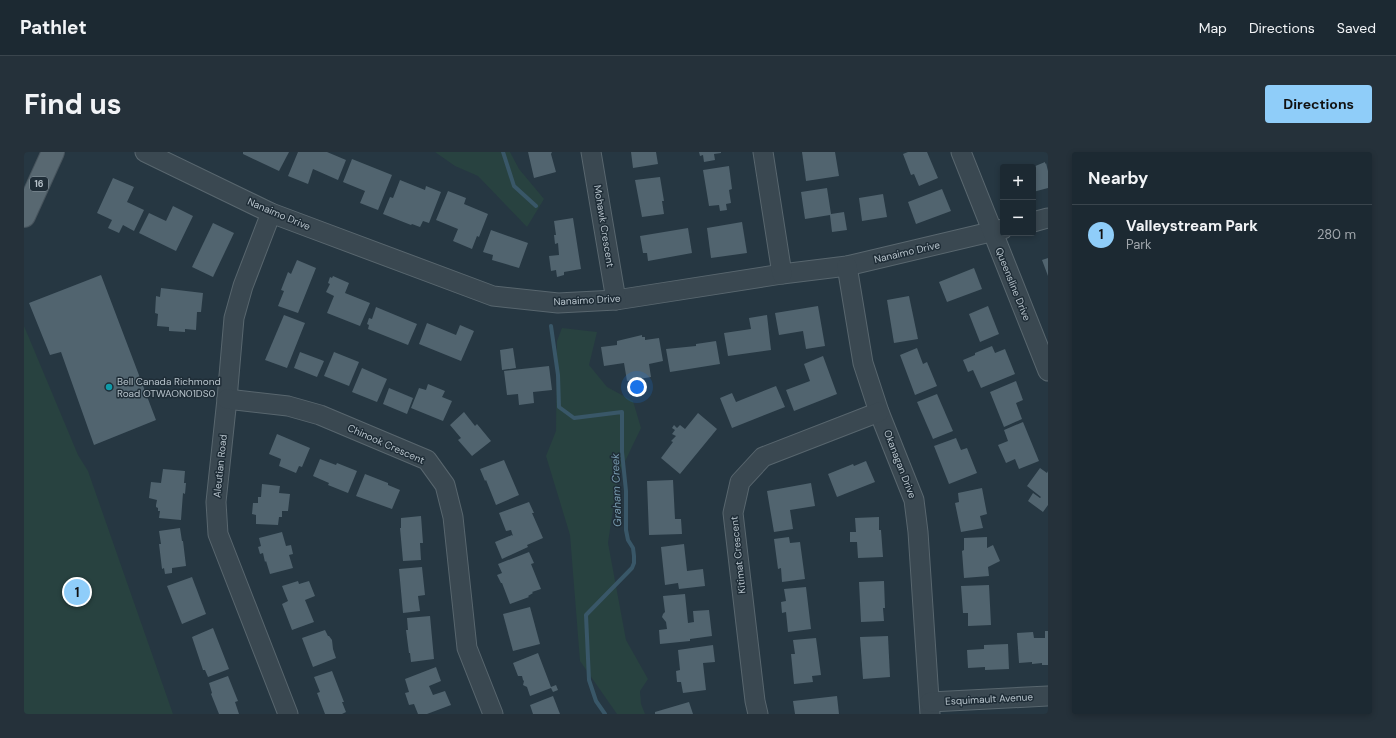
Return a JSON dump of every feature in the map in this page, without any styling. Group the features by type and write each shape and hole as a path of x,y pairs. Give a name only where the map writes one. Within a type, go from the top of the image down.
{"main road":[{"name":"16","path":"24,216 53,152"}],"street":[{"name":"Nanaimo Drive","path":"145,152 271,212 493,296 558,304 616,300 782,274 847,266 998,230"},
{"name":"Mohawk Crescent","path":"591,152 616,300"},
{"path":"763,152 782,274"},
{"name":"Queensline Drive","path":"961,152 998,230 1048,371"},
{"name":"Aleutian Road","path":"271,212 243,286 234,318 216,502 218,534 288,714"},
{"path":"1036,221 1048,218"},
{"name":"Okanagan Drive","path":"847,266 863,363 879,412 914,500 918,532 930,708"},
{"name":"Chinook Crescent","path":"227,399 288,406 320,415 427,460 445,485 454,517 467,648 493,714"},
{"name":"Kitimat Crescent","path":"758,714 755,701 733,513 740,482 763,457 879,412"},
{"name":"Esquimault Avenue","path":"930,708 1048,696"}],"green space":[{"path":"435,152 510,152 519,169 544,199 527,227 478,176 455,166"},
{"path":"24,326 78,455 88,471 173,714 24,714"},
{"path":"562,328 597,332 589,365 607,387 633,401 641,428 618,476 608,543 626,640 648,679 640,691 641,704 645,714 617,714 580,661 570,535 546,456 556,431 557,341"}],"building":[{"path":"243,152 289,152 279,171 243,154"},
{"path":"298,152 327,152 346,160 338,180 313,169 308,184 288,176"},
{"path":"528,152 552,152 551,154 556,172 534,178"},
{"path":"631,152 656,152 658,164 633,168"},
{"path":"699,152 721,153 714,154 715,160 704,162 703,155 700,156"},
{"path":"802,152 835,152 839,176 806,181"},
{"path":"908,152 927,152 938,178 919,186 914,174 911,175 903,154"},
{"path":"352,159 392,175 378,210 360,203 365,191 343,182"},
{"path":"1045,162 1045,164 1046,163 1048,171 1048,188 1036,191 1036,166"},
{"path":"729,166 732,189 729,190 731,203 726,204 727,210 720,211 719,205 709,206 703,170"},
{"path":"660,177 664,201 662,201 664,214 642,217 635,180"},
{"path":"113,178 134,187 127,202 144,210 134,231 123,225 119,233 108,228 112,220 97,213"},
{"path":"400,180 425,190 426,186 441,192 429,223 423,221 420,227 383,214 390,197 393,198"},
{"path":"827,188 831,214 844,212 847,230 832,232 830,215 805,219 801,192"},
{"path":"942,189 951,211 916,224 908,202"},
{"path":"448,191 466,198 464,204 488,214 479,237 477,236 472,249 453,241 458,229 436,220"},
{"path":"883,194 887,217 862,221 859,198"},
{"path":"173,206 193,216 176,251 139,233 149,213 166,221"},
{"path":"573,218 581,269 564,272 564,275 557,277 556,270 551,271 549,256 559,255 558,243 555,244 554,235 556,235 554,221"},
{"path":"742,222 747,253 711,258 707,228"},
{"path":"213,223 234,233 213,277 192,267"},
{"path":"688,228 692,253 648,261 647,253 643,253 640,236"},
{"path":"491,230 528,243 519,268 492,260 493,255 483,252"},
{"path":"1048,258 1048,276 1042,260"},
{"path":"297,260 316,268 298,313 278,306 284,291 281,290 288,272 291,274"},
{"path":"974,268 982,289 947,302 939,282"},
{"name":"Bell Canada Richmond Road OTWAON01DS0","path":"101,275 156,420 94,445 61,352 50,355 29,303"},
{"path":"333,276 349,283 345,293 370,303 360,326 327,313 334,296 326,292 330,284 328,283 330,277 332,278"},
{"path":"161,288 203,293 201,312 197,312 196,330 185,329 185,332 169,331 169,327 157,326 158,314 155,313 156,296 160,297"},
{"path":"909,296 918,339 894,343 887,300"},
{"path":"818,306 825,346 806,349 803,331 779,335 775,313"},
{"path":"988,306 999,334 980,342 969,314"},
{"path":"376,307 417,324 408,345 368,329 369,325 367,324 369,318 372,319"},
{"path":"284,315 305,323 287,368 265,360"},
{"path":"767,315 771,350 728,356 724,333 751,329 749,318"},
{"path":"427,323 456,335 460,325 474,331 461,361 419,344"},
{"path":"642,335 642,337 645,337 645,340 659,338 663,361 649,364 651,377 627,381 624,363 604,366 601,347 617,345 617,341"},
{"path":"716,341 720,364 670,372 666,349 696,346 696,344"},
{"path":"992,346 995,353 1005,349 1015,374 981,388 973,370 968,372 963,360"},
{"path":"513,348 516,368 502,370 500,350"},
{"path":"917,348 923,364 927,362 937,386 915,395 900,355"},
{"path":"300,352 324,361 317,377 294,368"},
{"path":"334,352 359,362 349,386 324,376"},
{"path":"823,356 837,394 794,411 786,390 810,381 804,364"},
{"path":"549,366 552,390 533,392 534,403 519,405 518,394 507,395 504,371"},
{"path":"362,368 387,379 377,402 352,392"},
{"path":"1016,381 1023,400 1016,403 1022,419 1004,427 990,392"},
{"path":"428,384 445,391 442,397 452,401 443,421 411,408 419,388 426,390"},
{"path":"776,386 785,407 732,428 720,398 732,393 736,402"},
{"path":"389,388 413,398 407,414 383,404"},
{"path":"937,394 953,431 933,439 917,402"},
{"path":"464,412 475,426 477,424 491,441 472,456 458,440 461,438 450,425"},
{"path":"698,413 717,429 680,474 661,458 673,442 671,441 676,436 672,434 675,430 672,428 674,425 677,428 680,425 685,429"},
{"path":"1023,422 1039,461 1019,469 1015,459 1006,463 998,445 1008,441 1004,430"},
{"path":"277,434 310,448 302,467 299,466 296,473 279,466 281,459 269,454"},
{"path":"956,438 961,450 967,448 977,473 949,484 934,446"},
{"path":"320,459 336,465 337,463 357,471 348,493 328,485 329,483 313,476"},
{"path":"504,460 519,495 496,505 480,469"},
{"path":"866,461 875,482 837,497 828,474 853,464 854,466"},
{"path":"1040,468 1047,473 1048,471 1048,505 1043,512 1028,501 1033,493 1040,498 1041,497 1027,486"},
{"path":"163,469 185,471 184,483 186,483 185,494 183,493 181,520 159,518 160,511 158,511 158,508 156,507 157,500 149,498 151,482 161,483"},
{"path":"365,474 388,483 388,485 400,490 392,509 356,496"},
{"path":"673,480 675,519 681,519 682,534 649,535 647,481"},
{"path":"811,483 815,506 790,510 793,529 774,532 767,491"},
{"path":"262,484 280,486 279,493 290,494 288,511 282,511 282,517 279,517 278,525 256,524 256,515 252,514 253,503 258,503 258,497 261,497"},
{"path":"982,488 987,514 980,516 983,528 961,532 955,503 959,502 958,493"},
{"path":"529,502 543,538 502,559 495,542 512,535 513,536 511,530 506,531 499,513"},
{"path":"421,516 423,543 420,543 421,560 403,561 400,528 401,518"},
{"path":"879,517 879,530 881,530 883,557 858,558 857,542 850,542 850,532 856,532 855,518"},
{"path":"180,528 186,566 172,568 172,573 165,574 164,568 162,569 159,531"},
{"path":"282,532 286,546 291,545 293,554 289,555 293,568 270,574 263,553 260,554 258,547 261,546 259,538"},
{"path":"789,537 790,543 800,542 805,579 782,582 781,568 778,569 774,539"},
{"path":"987,537 987,548 993,545 1000,561 988,567 989,576 964,578 962,551 964,550 964,538"},
{"path":"684,544 687,571 703,569 705,586 679,589 678,583 665,585 661,547"},
{"path":"529,552 534,563 531,564 541,589 532,592 533,593 528,596 529,597 510,604 502,583 497,575 502,573 498,564"},
{"path":"422,567 425,595 418,596 420,611 403,613 399,569"},
{"path":"192,577 206,614 182,624 167,586"},
{"path":"298,581 299,584 309,581 315,596 305,600 314,622 292,630 282,604 288,601 282,586"},
{"path":"884,581 884,621 861,622 859,582"},
{"path":"989,585 991,625 968,626 968,613 963,613 961,586"},
{"path":"806,587 811,629 788,632 786,612 782,613 781,602 786,601 784,589"},
{"path":"685,594 688,623 694,622 693,611 709,610 712,636 690,639 690,641 660,644 659,630 667,629 666,622 662,617 665,612 663,596"},
{"path":"530,607 540,644 513,651 503,614"},
{"path":"430,616 434,659 411,662 406,630 408,630 407,618"},
{"path":"213,628 229,669 208,677 205,670 203,670 192,637"},
{"path":"325,630 332,640 336,658 313,667 302,638"},
{"path":"1045,631 1048,631 1048,665 1042,665 1042,663 1032,664 1032,662 1019,663 1017,633 1033,632 1034,638 1045,638"},
{"path":"888,636 890,677 863,679 860,637"},
{"path":"816,638 821,675 812,676 813,682 794,684 791,654 795,654 793,640"},
{"path":"1008,644 1009,669 985,670 985,667 968,668 967,650 984,649 984,645"},
{"path":"713,645 715,662 703,663 706,690 683,693 681,682 677,682 676,671 680,670 678,650"},
{"path":"538,653 551,687 556,685 558,690 553,692 551,688 530,696 527,687 523,685 524,681 522,676 518,676 513,663"},
{"path":"436,667 441,681 429,686 433,695 445,691 451,705 427,714 418,714 414,704 409,705 405,693 409,692 405,679"},
{"path":"332,671 344,702 342,702 346,712 342,714 325,714 317,693 320,692 314,677"},
{"path":"228,676 238,701 235,702 239,714 219,714 211,694 209,683"},
{"path":"553,696 560,714 533,714 530,705"},
{"path":"837,696 839,714 795,714 793,701"},
{"path":"689,702 693,714 655,714 655,712"}],"waterway":[{"name":"Graham Creek","path":"503,152 514,186 536,206"},
{"name":"Graham Creek","path":"551,326 558,375 559,407 574,418 622,412 622,452 626,491 626,530 628,540 633,548 634,563 632,568 586,615 589,680 596,701 605,714"}],"place":[{"name":"Bell Canada Richmond Road OTWAON01DS0","path":"109,387"},
{"name":"Valleystream Park","path":"77,592"}]}
